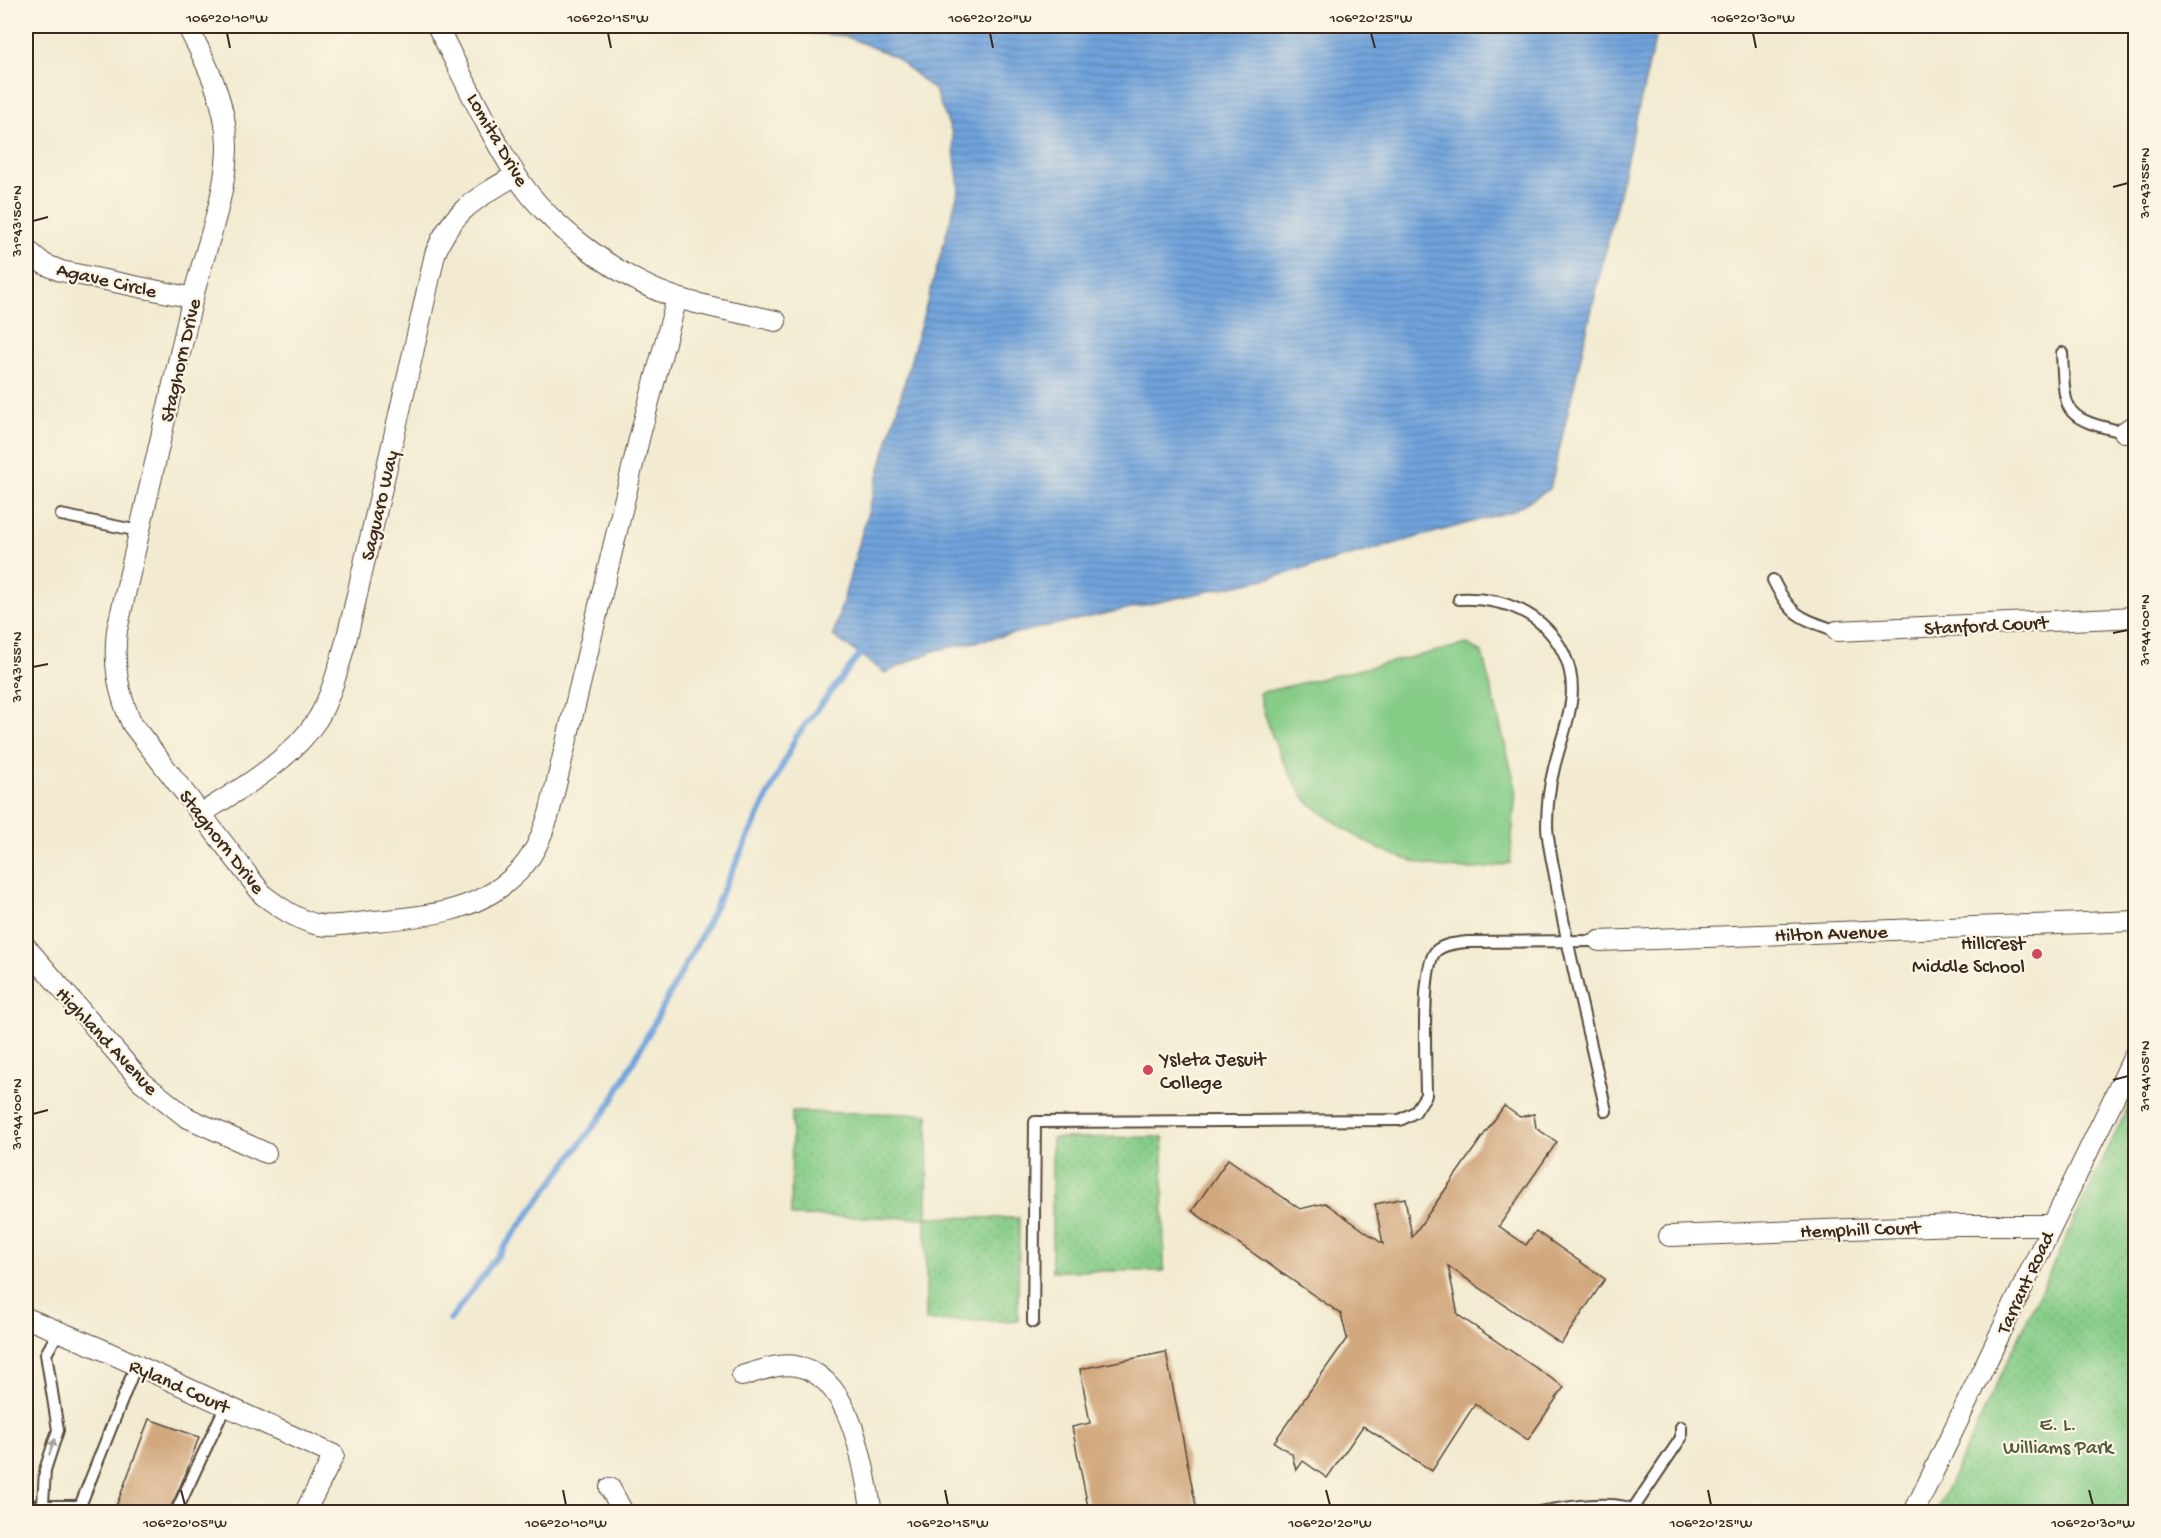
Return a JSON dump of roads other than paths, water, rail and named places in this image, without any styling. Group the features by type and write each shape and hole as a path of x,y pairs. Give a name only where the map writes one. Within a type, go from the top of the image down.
{"street":[{"name":"Staghorn Drive","path":"187,26 217,93 224,121 227,148 225,176 193,298 117,630 116,674 122,702 132,724 263,895 281,909 316,925 446,913 490,894 514,877 539,843 549,814 640,435 677,297"},
{"name":"Lomita Drive","path":"437,26 516,176 556,221 588,248 645,284 677,297 776,321"},
{"name":"Saguaro Way","path":"202,813 277,761 300,741 318,719 330,692 356,599 435,254 443,235 455,217 470,203 516,176"},
{"name":"Agave Circle","path":"26,249 44,264 61,271 193,298"},
{"name":"Stanford Court","path":"1838,631 2136,617"},
{"name":"Hilton Avenue","path":"1599,941 2136,921"},
{"name":"Highland Avenue","path":"26,947 141,1081 186,1117 266,1153"},
{"name":"Tarrant Road","path":"1914,1512 2136,1052"},
{"name":"Hemphill Court","path":"1669,1236 1944,1225 2051,1225"},
{"name":"Ryland Court","path":"26,1318 334,1455 305,1512"},
{"path":"742,1376 768,1368 796,1366 823,1381 845,1408 852,1427 872,1512"},
{"path":"610,1488 622,1512"}],"lane":[{"path":"2062,353 2064,400 2074,415 2095,425 2130,428"},
{"path":"61,515 139,531"},
{"path":"1773,580 1784,603 1800,617 1838,631"},
{"path":"1458,598 1500,601 1526,612 1550,633 1567,663 1573,699 1553,770 1547,830 1567,940 1606,1111"},
{"path":"1033,1322 1035,1122 1400,1120 1415,1112 1426,1095 1426,974 1436,951 1448,945 1467,942 1599,941"},
{"path":"43,1504 45,1470 58,1430 46,1354 59,1331"},
{"path":"26,1506 43,1504 82,1509 136,1365"},
{"path":"176,1512 226,1406"},
{"path":"1539,1512 1567,1507 1596,1506 1635,1511 1682,1438 1681,1427"}],"water":[{"path":"718,26 1274,26 1379,32 1455,26 1658,26 1550,489 1512,511 1274,577 933,651 885,673 833,636 959,189 952,133 935,91 895,57 845,36"}],"waterway":[{"path":"450,1320 611,1103 701,936 796,737 864,649"}],"place":[{"name":"Hillcrest Middle School","path":"2037,954"},
{"name":"Ysleta Jesuit College","path":"1148,1070"}],"park label":[{"name":"E. L. Williams Park","path":"2058,1434"}]}
